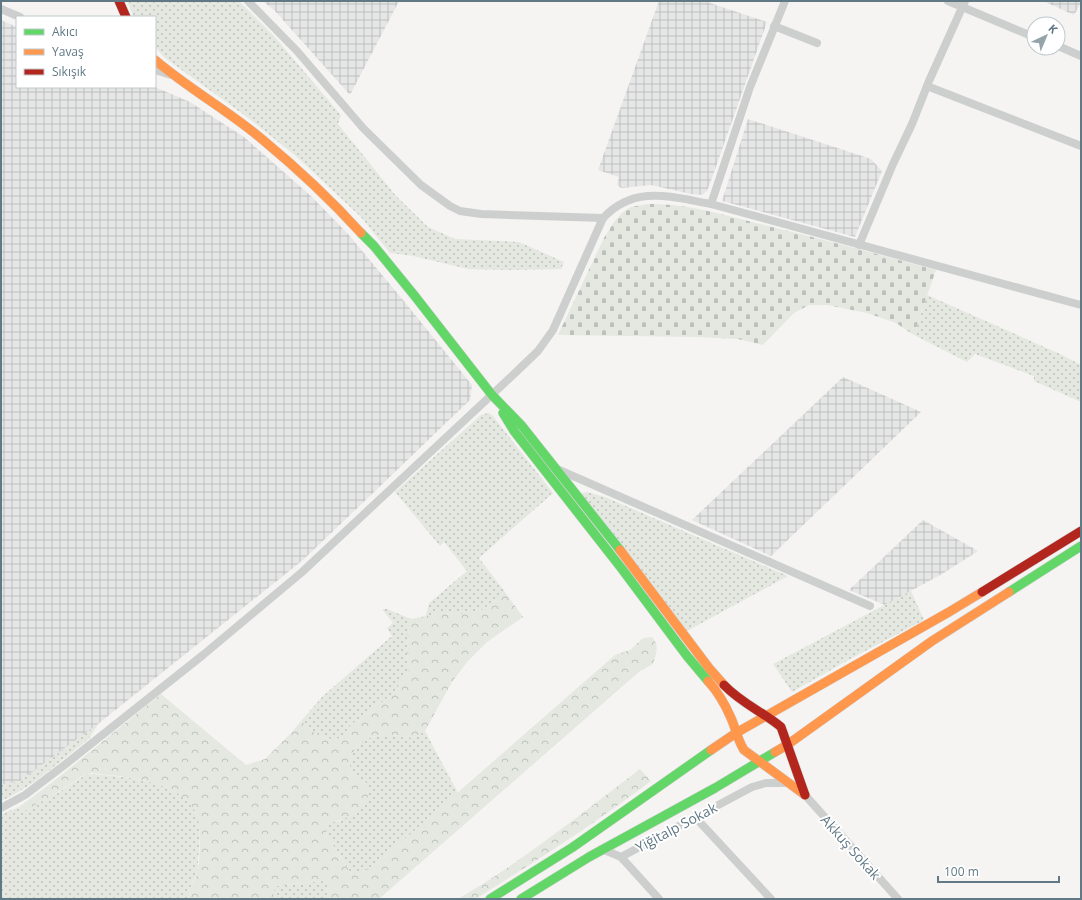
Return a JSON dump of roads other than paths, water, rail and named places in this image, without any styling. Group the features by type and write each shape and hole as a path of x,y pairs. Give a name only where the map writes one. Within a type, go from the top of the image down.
{"main road":[{"path":"119,1 126,16"},
{"path":"156,61 174,76 222,109 263,140 334,204 369,241 492,395 522,426 629,561 697,653 721,682 741,700 774,721 781,728 805,795"},
{"path":"492,395 514,431 683,650 720,695 728,709 738,740 744,750 786,783 805,795"},
{"path":"490,899 573,847 678,772 736,733 949,612 1081,531"},
{"path":"520,899 602,849 715,788 787,745 932,641 1081,546"}],"street":[{"path":"248,1 297,51 363,128 421,185 450,206 460,211 481,214 603,218"},
{"path":"711,204 748,94 785,1"},
{"path":"948,1 963,4 1026,33"},
{"path":"859,245 963,4"},
{"path":"1,9 18,16"},
{"path":"774,26 817,43"},
{"path":"1066,49 1081,56"},
{"path":"156,70 174,76"},
{"path":"927,86 1081,146"},
{"path":"1,808 25,795 67,763 196,660 301,573 538,351 553,330 603,218 612,208 619,204 634,197 647,195 711,204 1081,304"},
{"path":"555,468 870,606"},
{"name":"Yiğitalp Sokak","path":"659,899 621,856 752,787 766,783 786,783"},
{"name":"Akkuş Sokak","path":"805,795 898,899"},
{"path":"695,817 771,899"},
{"path":"602,849 621,856"}]}
